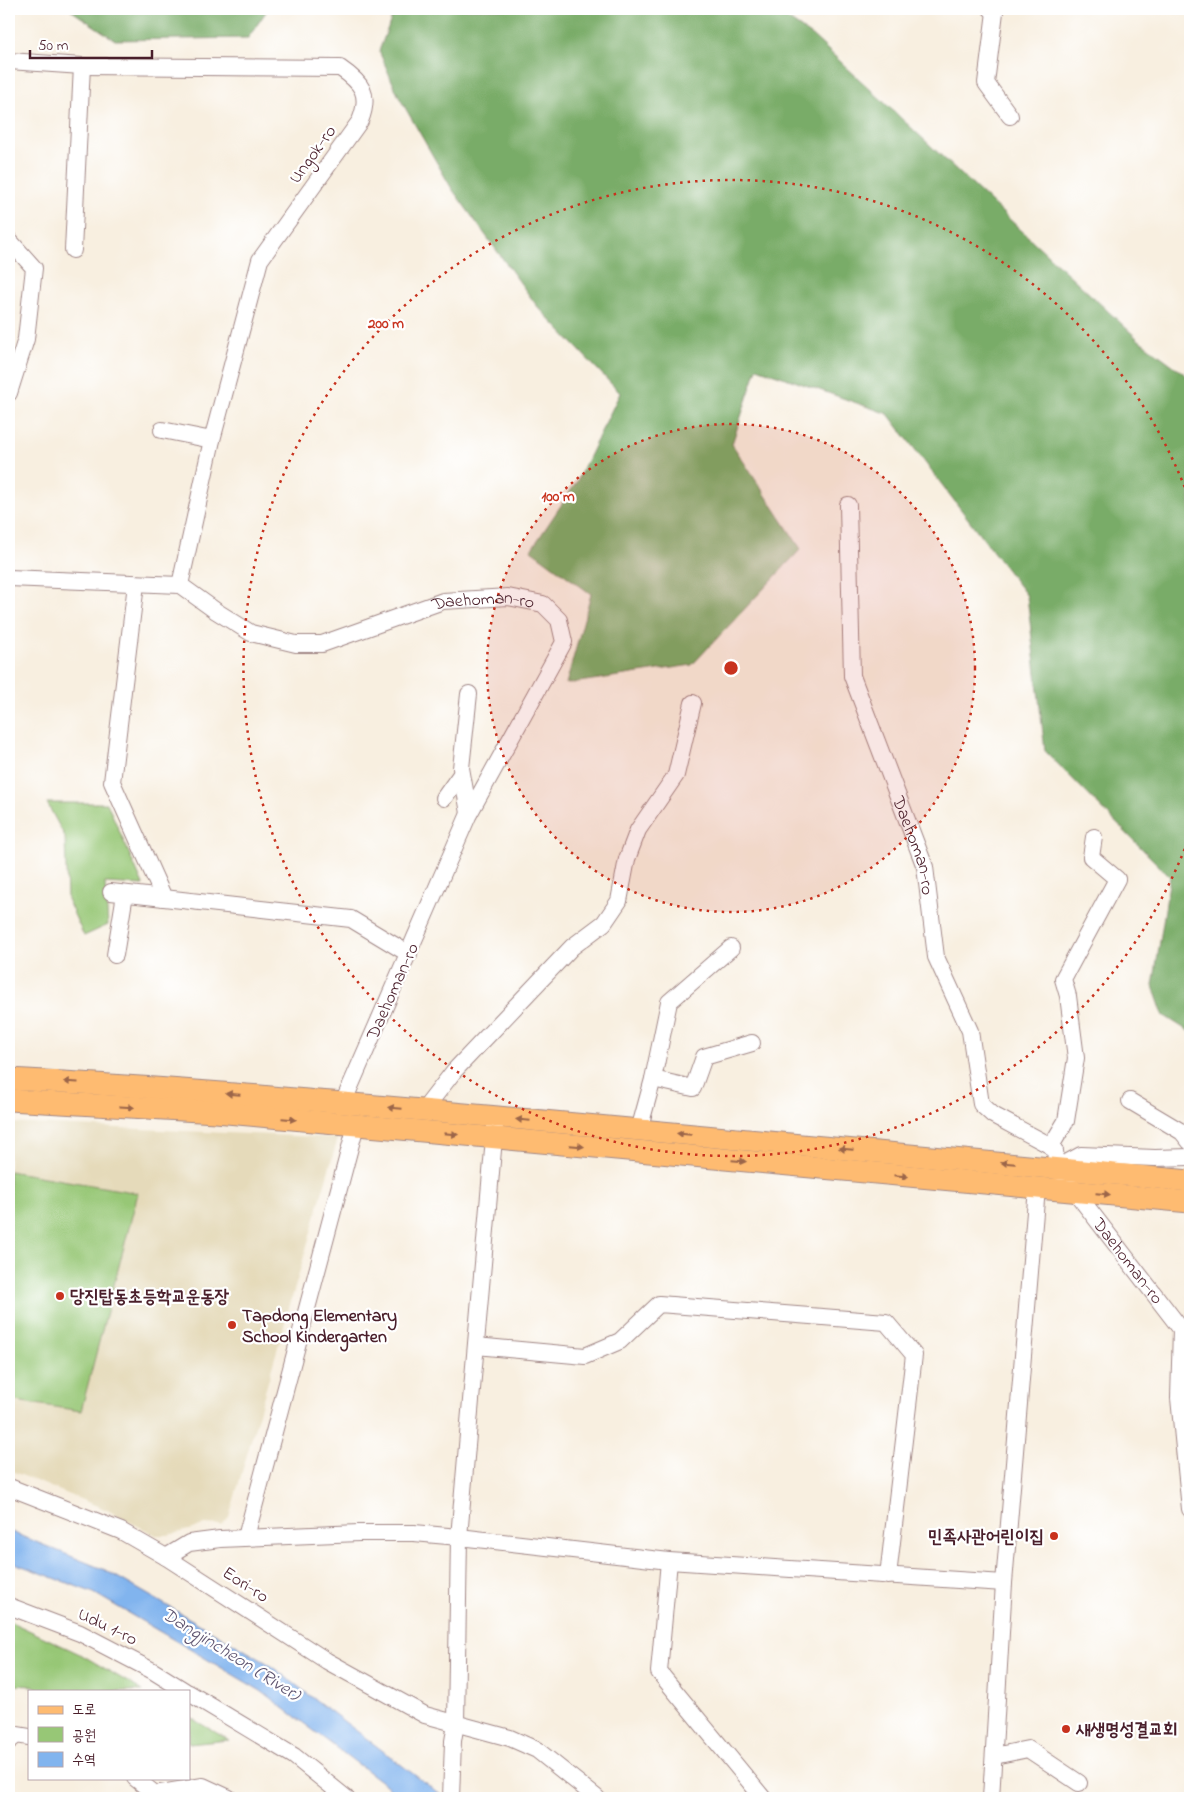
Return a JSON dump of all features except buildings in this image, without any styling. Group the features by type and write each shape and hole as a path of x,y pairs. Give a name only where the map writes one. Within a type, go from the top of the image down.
{"main road":[{"path":"9,1078 115,1084 423,1111 495,1128"},
{"path":"9,1100 216,1112 356,1125 639,1130 1054,1155"},
{"name":"Daehoman-ro","path":"495,1128 1037,1188 1190,1202"},
{"name":"Daehoman-ro","path":"1054,1155 1190,1181"}],"street":[{"path":"991,9 995,12 986,83 1010,116"},
{"name":"Ungok-ro","path":"9,61 82,66 340,68 355,78 364,93 366,107 360,121 260,260 212,440 180,585"},
{"path":"73,250 82,66"},
{"path":"9,240 34,268 26,340 9,393"},
{"path":"162,430 212,440"},
{"name":"Daehoman-ro","path":"848,505 852,676 925,867 936,957 970,1031 981,1104 993,1115 1054,1155 1074,1191 1186,1330 1179,1398 1187,1451 1190,1509"},
{"path":"9,578 180,585"},
{"path":"136,584 112,782 164,898"},
{"name":"Daehoman-ro","path":"180,585 216,611 252,633 296,644 322,644 443,601 508,597 542,604 559,620 564,642 469,813 409,954 371,1037 344,1104"},
{"path":"469,694 460,768 469,813"},
{"path":"423,1111 454,1071 572,947 604,923 619,901 627,860 638,830 676,775 693,703"},
{"path":"444,798 461,774"},
{"path":"1094,837 1091,857 1117,879 1062,979 1068,996 1076,1058 1066,1121 1054,1155 1155,1158 1190,1157"},
{"path":"115,956 118,893 351,919 409,954"},
{"path":"639,1130 653,1079 669,1002 730,948"},
{"path":"653,1079 693,1088 704,1057 752,1043"},
{"path":"1130,1101 1182,1132 1190,1142"},
{"path":"246,1537 356,1125"},
{"path":"451,1798 453,1740 456,1723 459,1537 495,1128"},
{"path":"991,1798 1004,1583 1037,1188"},
{"path":"476,1346 586,1356 620,1341 659,1304 886,1322 914,1355 888,1576"},
{"name":"Eori-ro","path":"9,1487 121,1531 166,1557 335,1666 425,1715 510,1738 537,1750 597,1798"},
{"path":"166,1557 188,1543 246,1537 405,1533 459,1537 669,1561 1004,1583"},
{"path":"669,1561 659,1672 763,1798"},
{"name":"Udu 1-ro","path":"9,1606 80,1633 153,1671 183,1690"},
{"path":"190,1694 294,1756 346,1798"},
{"path":"9,1741 17,1735 28,1737"},
{"path":"994,1756 1028,1749 1079,1783"},
{"path":"141,1787 155,1794 204,1786 230,1798"}],"shaded area":[{"path":"9,1123 338,1138 229,1517 222,1525 205,1524 168,1535 156,1535 107,1510 9,1470"}],"green space":[{"path":"69,9 268,9 248,38 115,40"},
{"path":"395,9 773,9 814,37 1139,340 1190,378 1190,1032 1163,1015 1153,986 1170,877 1045,751 1027,596 888,414 757,368 732,444 801,549 692,665 566,684 591,594 531,550 576,483 620,393 537,306 452,189 399,97 379,51"},
{"path":"47,803 107,803 143,885 105,883 108,925 84,936 67,899 65,837"},
{"name":"당진탑동초등학교운동장","path":"9,1171 138,1193 81,1411 9,1400"},
{"path":"9,1621 82,1655 141,1690 40,1690 34,1686 9,1685"},
{"path":"190,1718 229,1740 190,1744"}],"water":[{"name":"Dangjincheon (River)","path":"9,1531 105,1570 267,1663 445,1798 403,1798 261,1691 94,1593 9,1561"}],"place":[{"name":"당진탑동초등학교운동장","path":"60,1296"},
{"name":"Tapdong Elementary School Kindergarten","path":"232,1325"},
{"name":"민족사관어린이집","path":"1054,1536"},
{"name":"새생명성결교회","path":"1066,1729"}]}
